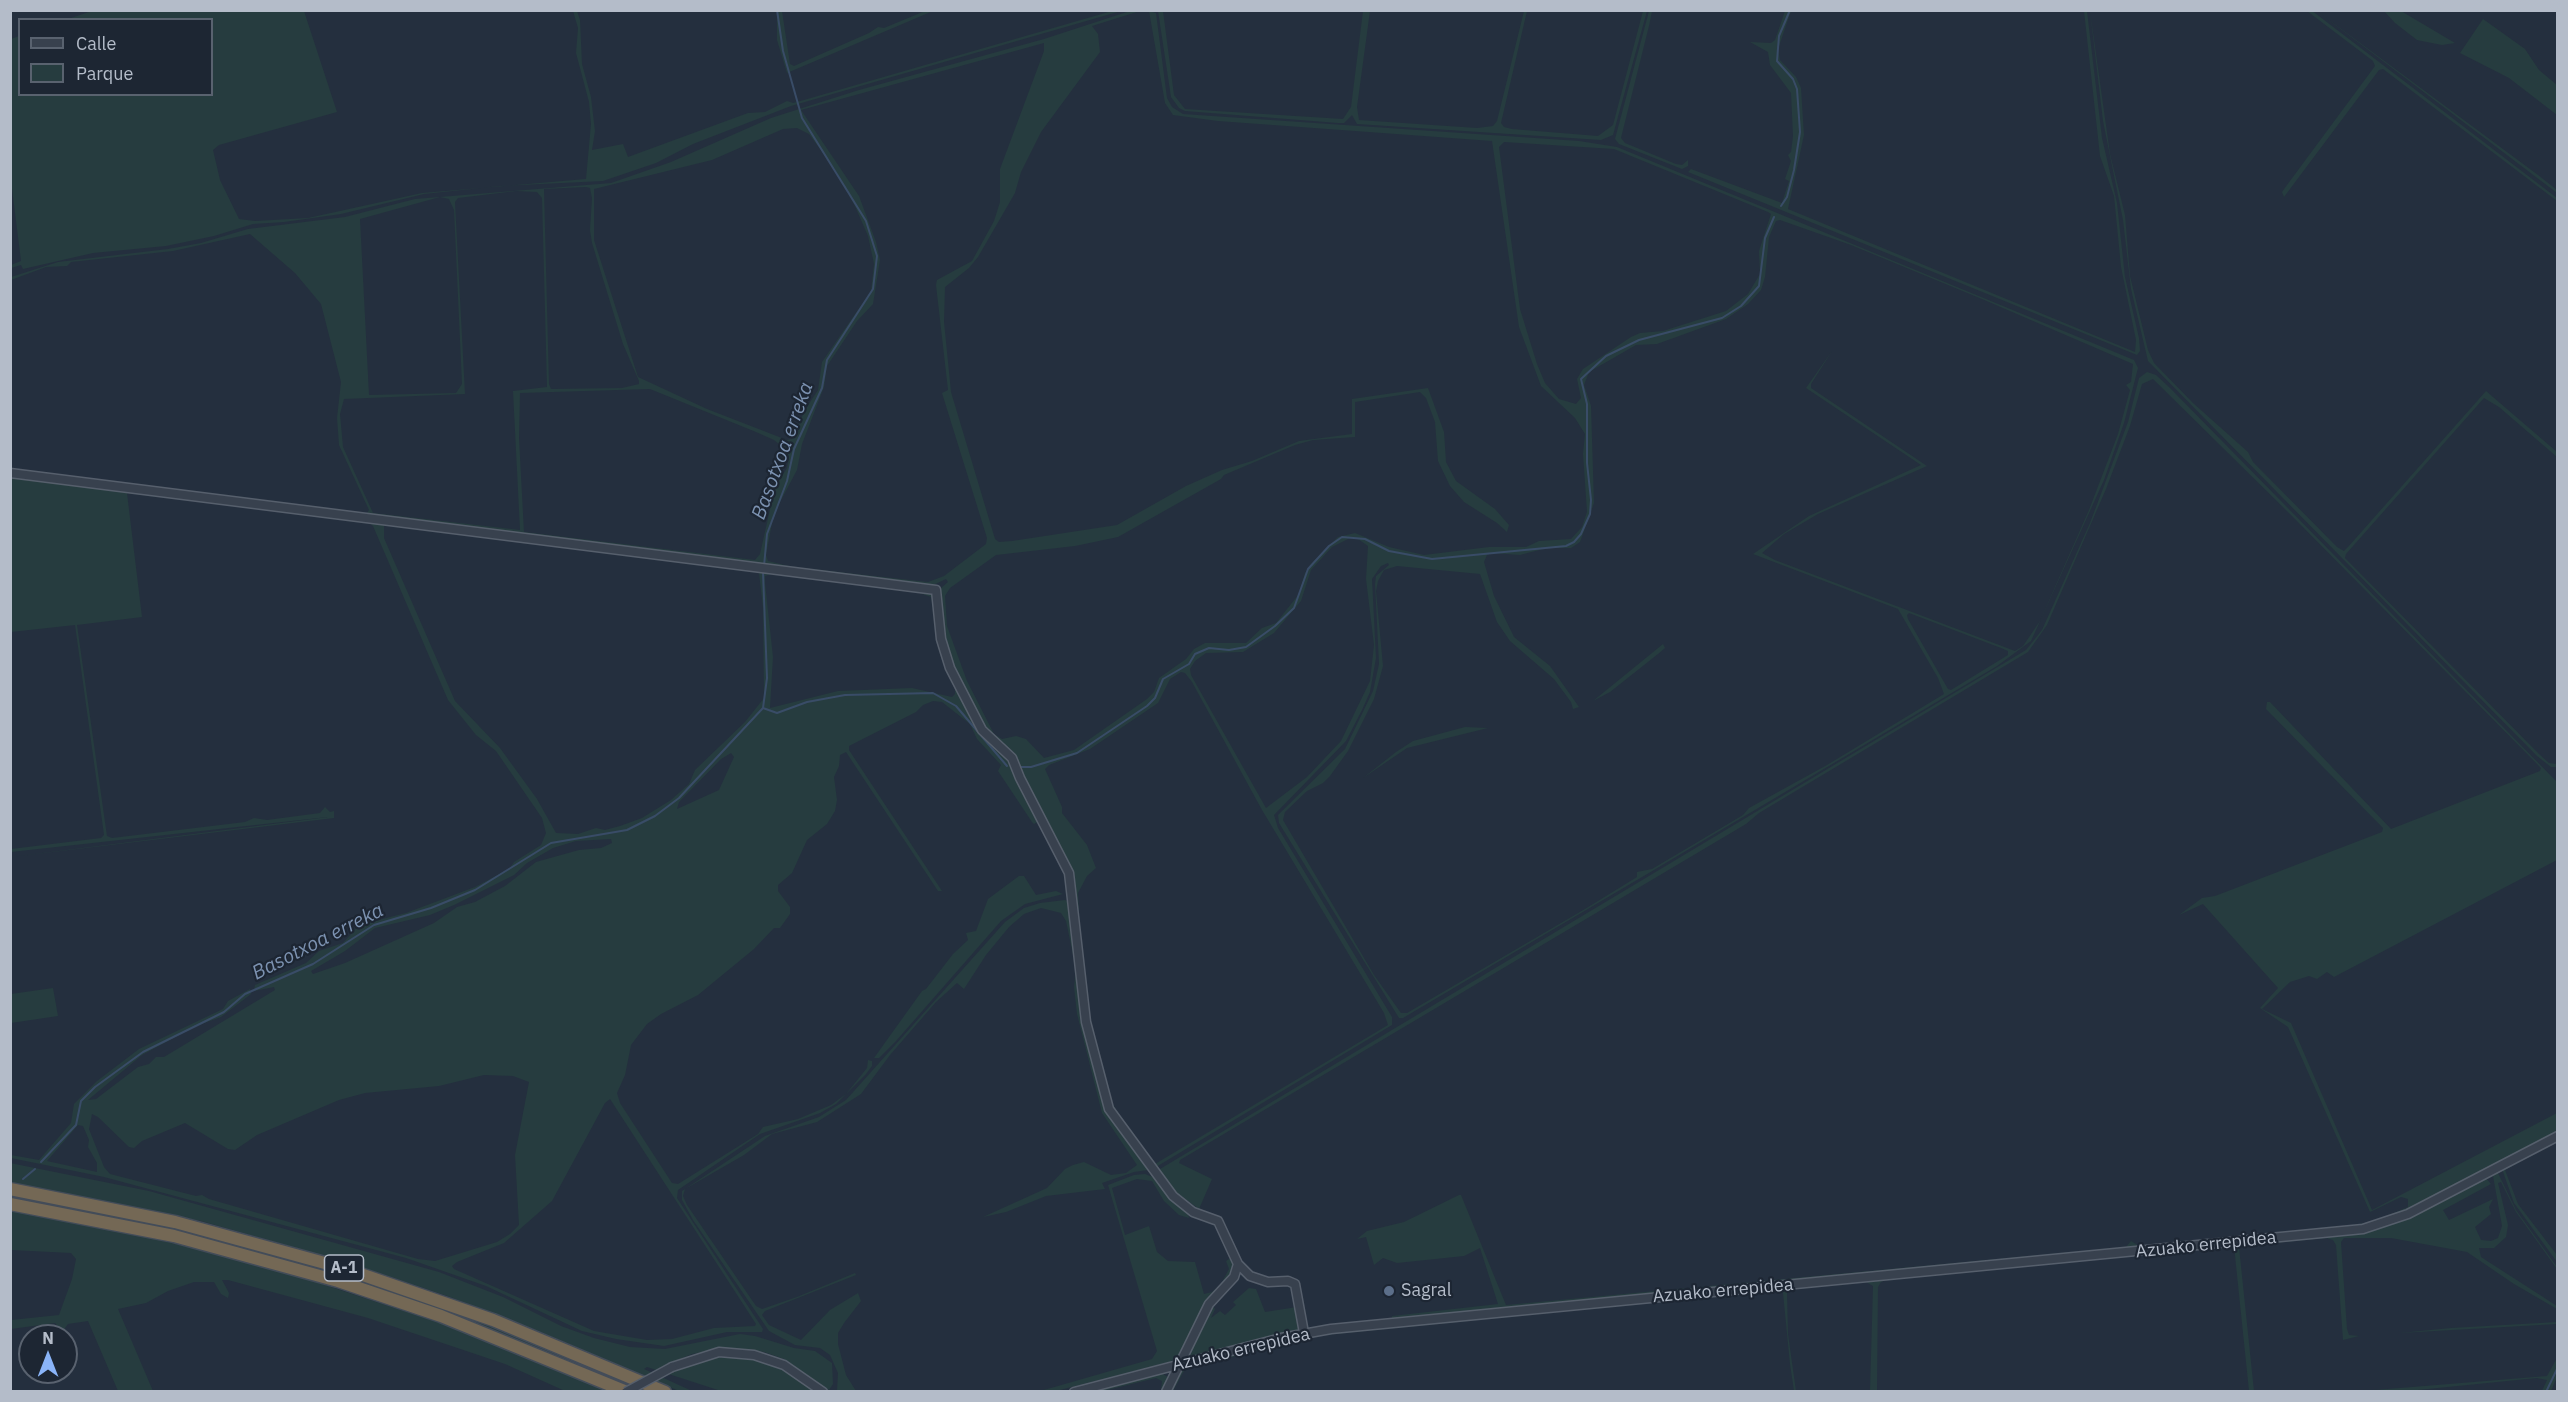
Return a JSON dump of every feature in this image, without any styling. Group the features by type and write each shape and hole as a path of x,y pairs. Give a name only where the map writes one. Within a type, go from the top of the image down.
{"highway":[{"name":"A-1","path":"10,1189 175,1222 343,1268 493,1320 665,1392"},
{"name":"A-1","path":"10,1203 174,1236 327,1278 441,1316 627,1392"}],"street":[{"path":"10,473 936,590 941,639 950,668 982,730 1012,758 1069,873 1086,1022 1109,1109 1173,1196 1193,1212 1218,1221 1238,1264 1250,1276 1268,1282 1288,1281 1295,1284 1304,1334"},
{"name":"Azuako errepidea","path":"1074,1392 1304,1334 1500,1311 2348,1231 2378,1225 2408,1214 2558,1136"},
{"path":"1166,1392 1177,1365 1209,1304 1234,1277 1238,1264"},
{"path":"627,1392 672,1367 719,1352 754,1355 784,1365 823,1392"}],"green space":[{"path":"95,10 304,11 337,112 219,145 213,150 220,180 239,219 255,221 308,218 422,193 483,188 424,194 341,214 284,222 253,224 214,236 166,246 93,253 23,269 21,265 11,268 11,265 21,261 11,181 11,39 18,36 18,96 213,96 213,18 71,18"},
{"path":"1133,10 1140,11 1092,26 1098,34 1100,52 1041,132 1021,172 1015,193 978,257 969,268 945,287 944,322 951,392 995,539 999,542 1012,541 1117,525 1186,486 1222,470 1252,461 1299,441 1352,434 1352,399 1428,388 1444,432 1446,462 1456,481 1495,509 1509,525 1507,532 1464,502 1450,486 1438,461 1435,422 1426,398 1420,392 1355,402 1355,437 1313,440 1295,445 1224,475 1221,479 1118,537 1075,546 996,555 950,588 945,596 947,626 967,681 994,734 1002,739 1016,736 1026,739 1044,758 1074,750 1147,699 1154,692 1159,678 1186,659 1194,649 1205,643 1246,643 1262,628 1276,623 1299,594 1305,573 1311,564 1338,537 1355,533 1389,547 1424,555 1489,547 1526,547 1539,541 1571,539 1582,527 1587,512 1583,454 1585,434 1575,418 1541,386 1519,327 1492,141 1218,121 1173,115 1165,103 1149,11 1156,13 1167,98 1172,107 1183,114 1579,141 1617,147 2134,360 2138,368 2124,423 2104,480 2031,641 1997,666 1403,1018 1399,1018 1279,823 1278,815 1345,749 1373,691 1379,664 1375,584 1376,576 1389,565 1388,563 1381,566 1372,579 1376,658 1370,692 1346,741 1274,815 1278,828 1392,1017 1392,1025 1156,1167 1150,1164 1137,1147 1111,1106 1088,1013 1079,926 1069,863 1024,782 1016,760 985,730 955,672 945,645 939,594 941,588 948,582 946,579 931,586 11,472 346,512 367,513 369,510 339,445 337,418 341,382 321,304 295,273 250,234 173,251 71,262 67,266 46,267 11,280 11,277 58,262 168,249 201,243 248,229 345,217 415,199 611,183 671,162 771,118 859,90 1044,39","holes":["1044,43 1044,51 1000,169 1000,202 994,221 972,261 937,280 948,390 942,393 987,538 986,544 944,576 928,582 793,567 768,561 766,555 772,523 797,470 802,444 824,387 827,366 857,321 873,304 880,260 876,242 859,196 801,110","797,128 809,134 834,168 868,236 874,264 871,291 822,362 818,390 805,410 792,439 787,440 707,409 638,377 594,240 594,189 712,160 783,129","1504,142 1614,149 1771,214 1759,251 1760,274 1748,294 1726,311 1663,331 1640,333 1631,337 1583,369 1577,379 1581,398 1576,404 1559,399 1545,383 1520,309 1499,147","586,187 590,188 592,198 590,230 592,243 623,344 639,384 622,388 551,389 549,384 544,189","516,191 537,192 542,198 547,387 513,391 520,530 373,513 343,447 340,414 344,399 465,394 455,202 458,198","440,197 449,199 454,210 462,384 456,393 369,395 360,219","1780,220 1851,245 2133,364 2131,382 2126,385 2130,390 2118,434 2089,510 2040,621 2023,646 2015,651 1775,560 1762,553 1784,534 1818,514 1927,466 1811,388 1811,384 1832,351 1806,388 1921,465 1809,516 1753,554 1898,609 1938,678 1944,694 1827,765 1749,808 1743,815 1652,869 1637,872 1637,877 1585,909 1407,1013 1401,1013 1374,975 1283,820 1285,812 1307,791 1323,783 1330,776 1348,751 1374,699 1383,666 1376,591 1378,581 1384,570 1397,566 1480,574 1497,622 1510,641 1554,679 1571,702 1573,709 1579,707 1550,666 1514,637 1494,596 1484,562 1487,555 1492,553 1520,555 1547,548 1571,548 1580,542 1594,503 1591,406 1584,385 1589,372 1636,345 1657,344 1726,319 1748,304 1761,290 1765,277 1769,237 1776,221","650,389 774,440 786,450 789,458 787,468 775,487 760,554 755,560 524,532 519,438 520,393","1350,538 1358,539 1368,546 1366,579 1374,645 1370,681 1341,741 1307,777 1266,808 1191,675 1190,669 1195,661 1206,653 1243,652 1274,633 1301,601 1311,570 1332,547","1909,613 2001,648 2008,651 2008,655 1951,690 1948,689 1908,619","1181,672 1185,673 1262,810 1384,1013 1388,1025 1155,1164 1151,1163 1136,1142 1112,1103 1089,1015 1079,915 1078,893 1087,876 1096,868 1087,845 1062,813 1062,807 1045,769 1049,765 1090,749 1158,703 1170,679"]},
{"path":"2311,10 2557,198 2557,201 2383,69 2379,70 2284,197 2282,192 2375,66 2373,61 2307,11"},
{"path":"573,11 577,11 580,20 582,64 591,97 595,131 592,150 623,144 628,157 748,113 765,112 787,101 793,103 1112,11 1121,11 791,106 693,144 656,163 603,181 509,186 586,179 591,124 589,102 576,53 578,28"},
{"path":"777,11 782,11 790,64 794,66 878,27 884,28 925,11 933,11 787,73 777,40"},
{"path":"1158,11 1163,11 1174,95 1185,109 1343,119 1351,107 1363,11 1370,11 1357,107 1359,120 1477,128 1493,126 1497,121 1524,11 1527,11 1501,123 1504,127 1512,129 1598,136 1613,125 1643,11 1647,11 1613,135 1601,140 1357,124 1352,115 1344,123 1338,123 1185,111 1179,108 1171,97"},
{"path":"1649,11 1652,11 1649,26 1621,138 1625,143 1676,164 1682,165 1688,160 1688,166 1682,169 1619,144 1615,139"},
{"path":"1785,11 1791,11 1778,49 1780,60 1796,77 1801,88 1804,135 1788,209 2135,352 2136,340 2121,267 2114,196 2100,156 2084,11 2087,11 2102,138 2117,203 2125,277 2139,338 2140,351 2137,355 1688,172 1691,169 1782,203 1789,181 1785,179 1791,161 1788,155 1791,152 1793,136 1791,93 1770,65 1768,52 1750,42 1771,43 1775,40"},
{"path":"2090,11 2110,154 2125,215 2130,276 2148,350 2154,363 2193,403 2248,452 2253,462 2337,547 2344,551 2348,547 2486,391 2557,452 2557,457 2499,407 2484,398 2346,554 2345,558 2539,754 2549,763 2557,764 2557,767 2551,767 2537,756 2148,361 2131,289 2123,220 2103,121"},
{"path":"2317,11 2538,175 2557,190 2557,193"},
{"path":"2384,11 2401,11 2455,43 2442,45 2417,40"},
{"path":"2483,19 2525,49 2539,70 2557,85 2557,115 2509,78 2460,53"},
{"path":"2147,372 2156,375 2170,388 2557,782 2557,860 2334,977 2327,972 2317,979 2309,976 2290,982 2262,1009 2291,1023 2372,1210 2557,1113 2557,1132 2397,1216 2355,1227 1392,1319 1392,1316 1498,1304 1480,1248 1464,1256 1397,1263 1383,1258 1374,1265 1366,1237 1357,1239 1367,1231 1404,1222 1459,1195 1461,1195 1506,1305 2126,1247 2131,1241 2139,1246 2354,1225 2375,1221 2408,1207 2408,1199 2401,1197 2370,1212 2288,1027 2260,1008 2278,988 2203,904 2179,915 2202,898 2215,896 2382,832 2383,828 2266,709 2267,702 2270,702 2391,829 2540,771 2541,768 2153,379 2142,384 2130,426 2106,489 2047,625 2028,652 1759,813 1746,824 1180,1160 1179,1163 1212,1179 1199,1209 1169,1187 1159,1174 1160,1169 2026,650 2042,630 2090,523 2128,422 2139,378"},
{"path":"11,475 924,589 934,596 940,641 963,696 983,734 1006,756 1041,820 1034,824 1032,822 998,771 1001,765 977,739 970,724 942,702 933,701 923,705 916,712 849,746 849,750 942,891 938,891 846,752 840,755 839,766 834,777 837,800 835,811 827,824 807,840 792,873 778,885 778,891 790,907 790,914 780,928 774,928 754,949 698,995 647,1024 631,1045 625,1075 617,1093 620,1103 672,1183 678,1184 758,1134 763,1127 798,1119 831,1105 846,1094 836,1104 820,1113 760,1134 678,1190 677,1198 763,1329 762,1332 727,1332 664,1346 616,1339 582,1331 486,1286 406,1258 104,1177 11,1158 11,1155 39,1160 71,1123 74,1104 97,1081 139,1049 223,1009 228,1001 250,989 251,994 221,1017 196,1026 142,1055 88,1100 96,1099 138,1067 149,1064 156,1057 164,1057 275,990 274,987 254,991 255,985 306,963 319,951 343,943 359,925 406,913 475,887 509,869 514,862 541,845 546,833 542,818 496,751 476,735 448,700 373,526 368,522 127,493 142,617 77,625 107,836 112,838 245,822 254,818 267,820 320,813 325,807 330,812 334,811 334,818 11,857 328,817 11,852 11,849 101,838 104,835 75,625 11,632","holes":["384,525 759,573 763,608 764,698 745,722 695,770 689,784 671,800 642,818 605,830 596,828 578,834 556,833 537,799 500,748 455,701 384,538","771,574 911,590 931,597 939,646 955,686 955,694 952,697 912,688 838,691 770,708 773,657 765,576","731,753 734,757 719,790 677,809 679,802 721,759","611,839 612,843 601,848 579,850 536,862 505,886 475,902 457,907 434,923 345,963 313,974 311,971 345,951 375,928 430,915 454,905 514,875 527,863 553,848 576,841","484,1075 513,1076 529,1082 515,1155 519,1225 497,1242 435,1261 418,1259 209,1199 202,1195 196,1196 110,1174 104,1167 89,1129 92,1114 129,1147 134,1148 142,1141 185,1123 228,1149 235,1150 257,1135 339,1100 365,1093 439,1086","610,1099 756,1324 755,1326 714,1328 672,1339 647,1340 594,1331 454,1269 452,1266 457,1262 504,1243 552,1201 605,1103","78,1125 83,1126 89,1140 88,1147 97,1163 97,1172 47,1161"]},
{"path":"1663,644 1665,648 1658,654 1610,692 1593,701"},
{"path":"1465,727 1488,728 1407,748 1363,778 1413,741"},
{"path":"1019,876 1024,876 1036,895 1056,891 1063,894 1025,904 1001,921 896,1041 879,1058 874,1058 922,991 968,940 966,933 976,931 988,899"},
{"path":"1065,900 1071,903 1081,980 1107,1106 1148,1170 1134,1172 1102,1183 1105,1189 1046,1196 1006,1212 983,1217 1047,1188 1065,1169 1073,1165 1084,1162 1111,1175 1126,1173 1137,1165 1102,1113 1077,1014 1074,987 1076,969 1066,921 1061,913 1041,908 1024,914 1009,927 986,955 964,989 957,983 936,1002 890,1055 861,1094 817,1122 772,1134 744,1155 685,1189 765,1136 819,1117 846,1100 1005,922 1024,908 1040,903"},
{"path":"53,988 58,1016 11,1023 11,994"},
{"path":"868,1060 872,1061 872,1066 846,1094 867,1068"},
{"path":"2557,1139 2505,1170 2518,1204 2557,1255 2557,1262 2514,1203 2502,1169"},
{"path":"10,1163 149,1191 439,1272 503,1297 561,1326 594,1338 630,1347 665,1349 740,1334 815,1351 832,1363 833,1384 829,1390 784,1359 764,1352 725,1348 692,1354 665,1365 677,1371 699,1361 722,1357 753,1359 783,1370 816,1391 721,1391 647,1367 644,1369 692,1391 679,1391 543,1333 447,1296 352,1264 201,1221 11,1183"},
{"path":"2497,1171 2516,1210 2557,1269 2516,1212 2501,1182 2498,1183 2508,1225 2506,1237 2494,1248 2479,1248 2481,1257 2557,1306 2557,1309 2514,1284 2467,1252 2391,1238 2344,1238 2341,1242 2347,1329 2349,1335 2359,1336 2343,1340 2336,1245 2333,1240 2326,1238 2239,1247 2254,1391 2249,1391 2234,1246 1890,1278 1881,1282 1878,1287 1877,1391 1870,1391 1873,1286 1866,1282 1790,1289 1787,1292 1788,1334 1796,1391 1794,1391 1790,1364 1783,1293 1779,1290 1315,1336 1185,1369 1171,1392 1179,1369 1282,1340 1326,1332 2356,1232 2485,1177 2491,1184 2443,1210 2449,1220 2493,1199 2489,1207 2491,1214 2475,1227 2481,1240 2491,1241 2498,1238 2502,1226 2493,1176"},
{"path":"1145,1174 1155,1178 1186,1208 1189,1218 1179,1215 1164,1201 1152,1181 1137,1179 1112,1188 1125,1235 1149,1226 1157,1252 1168,1261 1195,1262 1204,1294 1212,1292 1221,1284 1229,1269 1226,1261 1232,1257 1237,1263 1233,1278 1211,1303 1177,1358 1056,1391 1037,1392 1152,1359 1157,1351 1108,1185 1134,1175"},
{"path":"685,1189 683,1196 687,1205 756,1306 762,1309 855,1273 856,1275 765,1311 762,1315 769,1325 801,1340 830,1310 858,1293 861,1301 838,1333 838,1344 846,1375 856,1391 837,1391 838,1373 830,1355 820,1348 795,1345 769,1331 693,1220 682,1200 682,1191"},
{"path":"10,1194 130,1216 341,1272 455,1311 653,1391 637,1391 442,1312 11,1199"},
{"path":"10,1210 105,1227 267,1266 447,1325 611,1391 565,1391 505,1364 368,1318 222,1280 229,1293 228,1298 221,1294 214,1282 194,1282 168,1291 146,1303 118,1309 153,1391 118,1391 88,1321 68,1324 18,1324 18,1328 11,1329 11,1320 59,1315 72,1279 76,1259 71,1253 11,1250"},
{"path":"1249,1288 1256,1289 1265,1312 1297,1307 1301,1332 1185,1358 1213,1306 1215,1309 1211,1318 1220,1311 1225,1315 1236,1305 1233,1302"},
{"path":"2557,1322 2557,1324 2400,1333 2451,1328"},
{"path":"2557,1358 2557,1377 2551,1391 2542,1391 2547,1380 2537,1378 2408,1391 2363,1391 2547,1376"},
{"path":"1161,1373 1168,1377 1164,1391 1161,1391 1162,1381 1156,1378 1090,1392"}],"waterway":[{"name":"Basotxoa erreka","path":"764,566 767,534 787,481 794,449 822,388 827,360 873,289 877,256 866,221 802,118 783,51 777,10"},
{"path":"1781,206 1787,197 1794,170 1800,132 1797,89 1793,79 1777,61 1779,36 1790,10"},
{"path":"1021,767 1031,767 1077,753 1147,706 1155,698 1163,679 1189,664 1195,654 1209,648 1229,650 1246,647 1275,626 1294,608 1308,569 1329,546 1342,537 1365,539 1389,551 1432,559 1566,546 1574,542 1581,534 1590,514 1591,500 1587,463 1587,404 1581,379 1606,356 1639,340 1722,318 1741,306 1759,286 1765,238 1774,217"},
{"name":"Basotxoa erreka","path":"41,1162 76,1125 81,1101 95,1087 143,1052 224,1012 245,994 313,964 374,925 431,908 475,890 551,843 627,830 655,816 679,798 763,708 767,678 763,572"},
{"path":"763,708 777,713 807,702 845,695 933,693 956,706 1007,766"},
{"name":"Basotxoa erreka","path":"23,1179 35,1169"},
{"path":"2546,1392 2558,1367"}],"place":[{"name":"Sagral","path":"1389,1291"}]}
